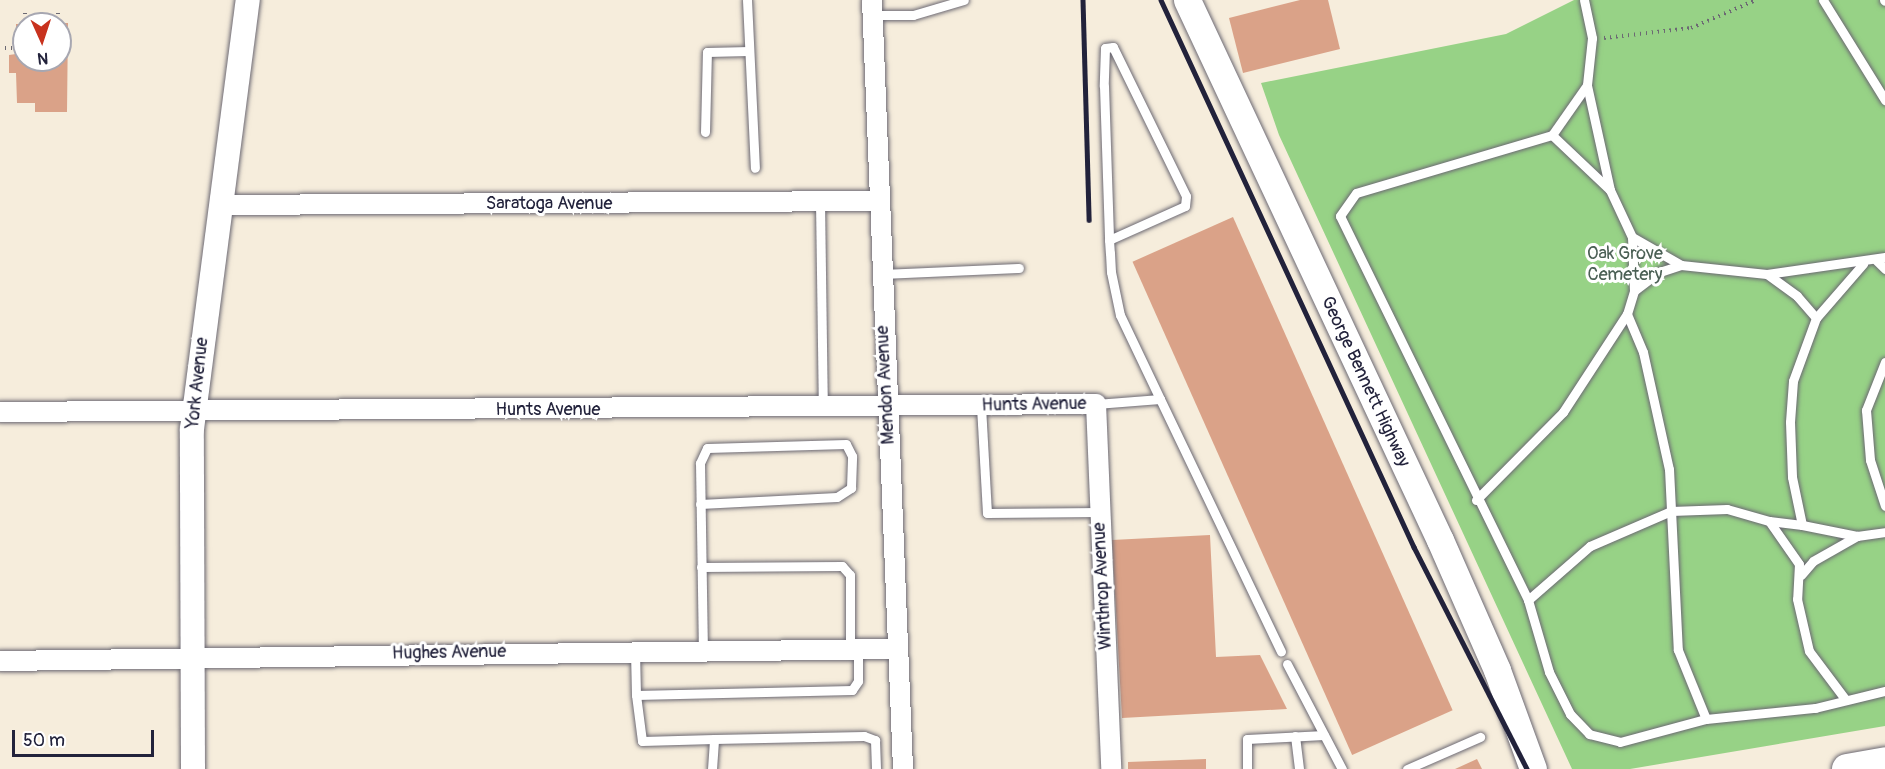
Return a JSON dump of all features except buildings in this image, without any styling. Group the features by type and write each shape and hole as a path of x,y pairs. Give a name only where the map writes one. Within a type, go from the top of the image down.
{"main road":[{"name":"George Bennett Highway","path":"1187,0 1440,540 1497,670 1533,769"},
{"path":"1846,769 1885,762"}],"street":[{"name":"York Avenue","path":"193,769 194,412 249,0"},
{"name":"Mendon Avenue","path":"872,8 878,201 903,769"},
{"name":"Saratoga Avenue","path":"220,205 878,201"},
{"name":"Hunts Avenue","path":"0,412 887,408 1096,404"},
{"name":"Winthrop Avenue","path":"1096,404 1112,769"},
{"name":"Hughes Avenue","path":"0,661 898,649"}],"lane":[{"path":"747,0 755,168"},
{"path":"872,8 913,15 964,0"},
{"path":"1476,500 1505,465 1563,412 1628,314 1634,291 1632,237 1610,190 1587,85 1592,38 1584,0"},
{"path":"1822,0 1885,100"},
{"path":"1109,240 1185,206 1186,196 1131,77 1113,48 1105,48 1104,86 1109,240 1120,315 1281,652"},
{"path":"705,132 707,52 749,51"},
{"path":"1587,85 1552,135 1356,193 1340,216 1476,500 1528,600 1549,672 1576,724 1602,741 1638,740 1706,718 1815,708 1845,699 1885,692"},
{"path":"1552,135 1610,190"},
{"path":"820,201 823,408"},
{"path":"1632,237 1681,265"},
{"path":"1634,291 1659,272 1681,265 1767,274 1863,264 1881,258 1885,269"},
{"path":"1802,525 1792,477 1790,422 1793,381 1816,318 1863,264"},
{"path":"881,274 1019,268"},
{"path":"1767,274 1797,296 1816,318"},
{"path":"1628,314 1653,392 1671,511 1674,631 1684,671 1706,718"},
{"path":"1885,362 1866,410 1870,460 1885,506"},
{"path":"1096,404 1160,399"},
{"path":"981,406 987,513 1100,512"},
{"path":"700,504 837,497 851,488 852,456 846,444 707,448 700,463 700,504 701,567 703,651"},
{"path":"1528,600 1559,567 1599,541 1671,511 1727,509 1769,521 1857,536 1885,532"},
{"path":"1769,521 1801,575"},
{"path":"1845,699 1809,651 1797,599 1801,575 1813,561 1857,536"},
{"path":"636,695 852,690 858,681 850,575 842,566 701,567"},
{"path":"635,651 636,695 642,741 864,736 875,740 876,769"},
{"path":"1287,664 1342,769"},
{"path":"1247,769 1247,740 1324,735"},
{"path":"1295,736 1299,769"},
{"path":"1407,769 1480,737"},
{"path":"712,769 714,739"}],"path":[{"path":"1592,38 1691,28 1756,0"},
{"path":"5,48 12,48"}],"green space":[{"name":"Oak Grove Cemetery","path":"1574,0 1885,0 1885,726 1630,769 1572,769 1279,135 1261,83 1506,34"}],"railway":[{"path":"1083,0 1089,220"},
{"path":"1161,0 1414,547 1527,769"}]}
